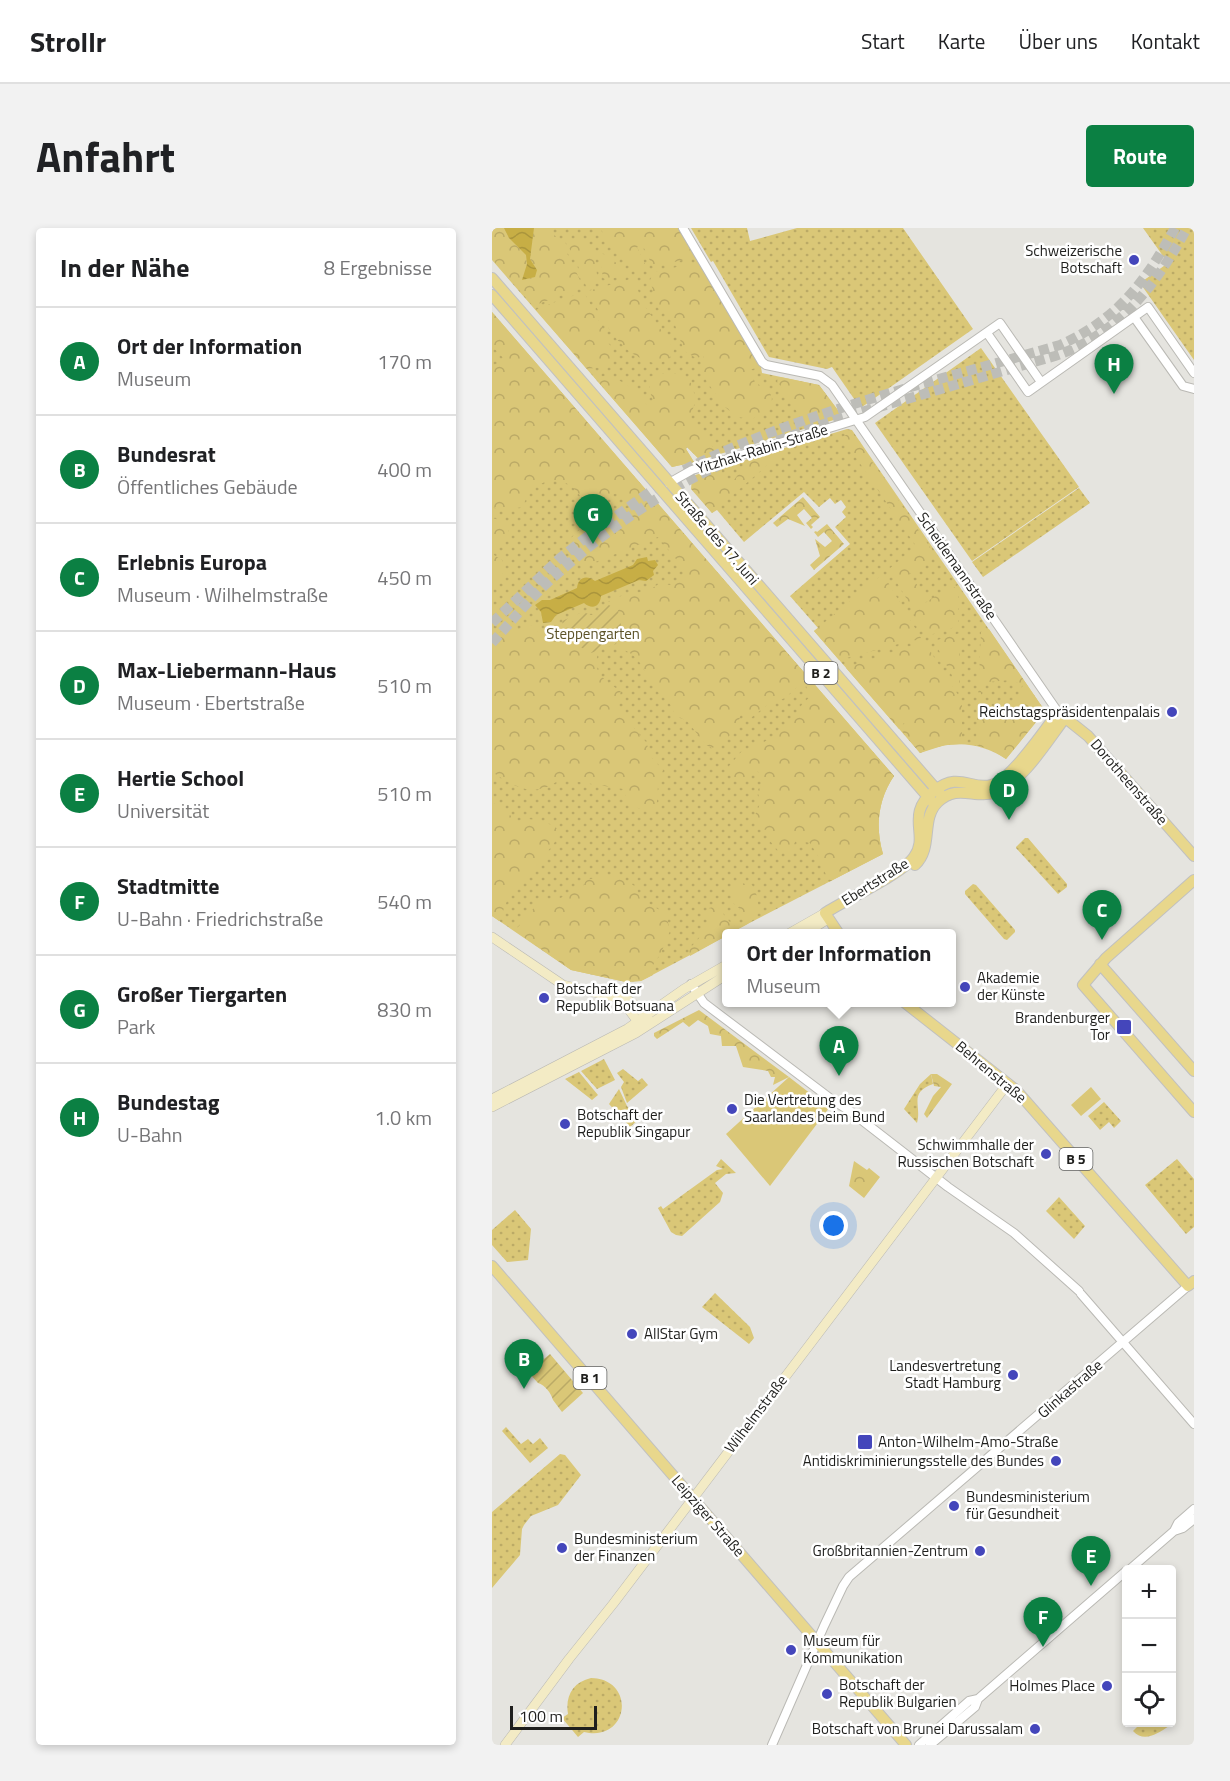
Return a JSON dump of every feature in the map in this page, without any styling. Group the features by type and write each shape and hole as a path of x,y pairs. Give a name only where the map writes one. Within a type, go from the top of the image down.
{"main road":[{"name":"Straße des 17. Juni","path":"492,278 936,797"},
{"name":"Straße des 17. Juni","path":"492,295 936,797"},
{"path":"936,797 958,792 993,793 1006,788 1029,764 1062,715"},
{"name":"Dorotheenstraße","path":"1062,715 1086,734 1194,856"},
{"name":"Ebertstraße","path":"809,929 912,860 918,846 918,812 936,797"},
{"path":"1194,880 1100,964 1083,985 1194,1113"},
{"path":"827,916 836,929"},
{"name":"Ebertstraße","path":"797,929 827,916"},
{"path":"492,937 563,985 619,997 635,1005 644,1022"},
{"path":"1100,964 1194,1071"},
{"path":"492,1107 499,1098 644,1022 722,968"},
{"path":"694,988 722,977"},
{"name":"Behrenstraße","path":"910,1007 1008,1083 1191,1283"},
{"name":"Wilhelmstraße","path":"505,1745 1008,1083"},
{"name":"Leipziger Straße","path":"492,1266 906,1745"}],"street":[{"name":"Scheidemannstraße","path":"683,228 762,362 766,365 826,379 1062,715"},
{"path":"987,333 1028,392 1148,307 1194,373"},
{"path":"1134,317 1183,386 1194,389"},
{"name":"Yitzhak-Rabin-Straße","path":"669,483 692,470 868,415 1000,323 1041,382"},
{"path":"694,988 704,1002 727,1020 936,1178 1014,1233 1080,1293 1194,1424"},
{"name":"Glinkastraße","path":"772,1745 844,1584 862,1565 1124,1343 1191,1283"},
{"path":"1174,1531 1178,1523 1194,1509"},
{"path":"1134,1565 1174,1531 1183,1528 1194,1519"},
{"path":"930,1745 974,1708 978,1699 1122,1575"},
{"path":"919,1745 969,1701 978,1699"}],"green space":[{"path":"492,228 679,228 761,367 762,373 819,385 840,413 837,419 700,460 687,447 694,462 672,467 492,260"},
{"path":"492,228 504,228 509,238 526,255 527,280 535,277 536,268 530,259 534,228 550,228 570,258 583,287 533,306 492,259"},
{"path":"601,228 679,228 696,257 653,267 642,244 637,247 647,268 641,271 606,243"},
{"path":"691,228 747,228 750,241 797,228 903,228 973,329 862,407 859,406 832,367 827,369 769,357"},
{"path":"1143,228 1194,228 1194,360 1140,283 1168,263"},
{"path":"568,238 584,242 594,250 598,283 586,286 574,256 564,240"},
{"path":"599,253 607,255 629,274 607,280 603,278"},
{"path":"700,264 761,367 748,370 755,383 769,389 772,399 770,404 753,419 737,417 725,407 707,382 702,370 704,356 696,358 684,351 675,325 658,308 650,280 654,272"},
{"path":"634,278 642,302 674,349 666,360 658,364 633,354 623,346 607,326 588,291"},
{"path":"584,292 611,346 609,362 601,367 587,369 536,310"},
{"path":"492,312 894,776 881,804 879,833 883,854 738,929 722,929 722,938 641,981 626,982 571,970 492,916"},
{"path":"492,312 894,776 881,804 879,833 883,854 829,882 810,843 796,840 790,853 780,853 770,841 769,830 756,829 755,815 761,802 757,791 764,781 762,775 757,771 750,773 743,784 734,780 729,766 741,752 764,742 786,728 803,703 810,697 806,686 796,688 785,698 766,706 747,721 741,714 731,734 712,748 706,745 687,721 675,715 668,701 656,690 635,657 616,644 621,625 612,605 607,602 635,590 637,593 651,589 660,583 670,585 689,575 658,537 588,565 580,563 569,540 581,528 585,510 633,508 621,492 584,503 570,485 552,481 535,488 523,507 504,510 492,507 492,366 505,360 492,346"},
{"path":"981,348 1079,487 972,561 875,423"},
{"path":"660,374 677,374 691,383 696,399 690,418 717,452 716,455 700,460 687,447 694,462 672,467 594,377 612,378 623,383 652,407 654,403 650,392 650,377"},
{"path":"780,377 819,385 840,413 837,419 806,426 777,381"},
{"path":"847,429 852,430 1045,711 1006,759 985,749 964,744 942,746 920,753 814,631 818,628 790,596 850,544 835,527 846,517 842,512 846,507 841,500 835,504 830,498 819,507 804,492 744,542 717,510 712,513 692,489 692,476"},
{"path":"852,432 936,556 909,574 927,598 912,608 889,569 916,546 842,437"},
{"path":"786,449 712,513 691,489 692,477 721,469 724,479 734,480 749,460"},
{"path":"1079,488 1090,503 983,577 972,562"},
{"path":"803,497 820,517 811,525 813,527 811,529 806,523 812,518 804,509 797,515 805,526 788,519 777,527 773,523"},
{"path":"492,518 507,522 510,539 493,550 494,555 502,560 506,570 492,586"},
{"path":"827,524 844,544 814,570 810,565 820,556 815,539 825,547 832,541 824,532 818,537 814,532"},
{"path":"883,574 921,638 839,660 814,631"},
{"path":"958,585 958,626 927,636 913,611 949,587 952,589"},
{"name":"Steppengarten","path":"607,604 618,610 621,625 616,644 591,653 577,645 570,628 567,627 556,635 551,633 563,625 562,621 583,612 591,615 599,614"},
{"path":"530,625 547,635 551,633 556,635 567,627 583,648 591,653 598,653 598,672 621,692 617,702 613,705 631,718 634,728 646,742 652,758 663,770 658,785 657,802 652,809 637,808 627,799 623,789 561,779 542,788 526,789 492,772 492,667 494,666 492,636 513,626 522,630"},
{"path":"989,629 1045,711 1006,759 992,750 976,745 981,632","holes":["1011,680 1023,685 1014,705 996,713 981,715 981,689 988,682"]},
{"path":"960,633 960,691 934,641"},
{"path":"922,642 927,646 962,701 962,744 945,745 920,753 901,730 907,727 904,723 899,729 846,668"},
{"path":"492,802 518,821 534,820 554,825 561,834 548,851 541,866 520,881 509,896 499,921 492,916"},
{"path":"1025,838 1028,838 1067,884 1067,887 1058,894 1016,848"},
{"path":"610,875 636,887 640,898 666,914 670,931 661,953 651,968 653,975 641,981 626,982 571,970 515,931 542,900 552,902 583,887 586,880"},
{"path":"741,883 752,885 758,900 757,914 754,919 738,929 722,929 722,938 690,956 689,949 706,926 709,908 717,906 733,926 744,922 739,908 732,902 731,887"},
{"path":"973,884 1015,930 1007,940 965,894 965,891"},
{"path":"699,1010 789,1077 773,1085 775,1077 771,1077 768,1071 743,1067 736,1046 722,1046 721,1036 710,1034 708,1026 698,1020 689,1027 683,1022 657,1039 654,1036 654,1033"},
{"path":"604,1059 615,1080 597,1089 581,1071"},
{"path":"623,1069 638,1081 642,1078 648,1085 627,1103 621,1087 624,1082 617,1073"},
{"path":"579,1072 598,1095 592,1100 565,1079"},
{"path":"931,1074 933,1084 921,1091 918,1096 917,1123 904,1109 920,1084"},
{"path":"931,1074 937,1074 952,1084 927,1118 924,1114 933,1096 941,1087 934,1086"},
{"path":"789,1077 829,1108 770,1186 726,1134"},
{"path":"1091,1087 1101,1099 1081,1116 1071,1105"},
{"path":"619,1089 627,1106 638,1120 630,1127 609,1104"},
{"path":"1104,1102 1121,1121 1114,1128 1109,1122 1100,1130 1088,1116"},
{"path":"721,1159 736,1173 726,1174 715,1183 723,1193 720,1202 682,1236 671,1232 658,1208 661,1206 663,1209 717,1170 723,1169 716,1166"},
{"path":"1177,1159 1194,1179 1194,1227 1186,1234 1145,1185"},
{"path":"854,1161 867,1170 869,1168 880,1177 864,1198 849,1186"},
{"path":"1059,1197 1085,1226 1074,1239 1046,1211"},
{"path":"515,1210 531,1229 528,1260 507,1262 492,1245 492,1230"},
{"path":"715,1293 750,1327 754,1338 749,1344 702,1307"},
{"path":"550,1354 583,1393 562,1412 547,1390 528,1372"},
{"path":"506,1427 521,1444 528,1439 533,1444 540,1438 548,1448 530,1463 502,1431"},
{"path":"560,1454 565,1455 581,1475 558,1505 531,1516 522,1529 520,1555 492,1588 492,1512"},
{"path":"591,1678 606,1681 616,1688 621,1698 622,1710 618,1720 611,1728 599,1733 584,1732 578,1737 562,1718 568,1714 569,1696 575,1686"},
{"path":"1137,1727 1167,1727 1146,1737 1137,1735 1133,1731"}],"water":[{"path":"504,228 534,228 530,259 537,270 535,277 522,280 527,264 526,255 509,238"},
{"path":"647,557 648,561 655,560 658,565 653,571 654,575 646,581 639,580 601,596 599,603 595,606 584,603 556,615 551,622 543,623 541,612 535,605 542,600 550,600 577,588 583,578 595,581 633,565 637,559"}],"tunnel":[{"path":"684,470 729,449 822,414 1060,345 1098,323 1128,297 1153,265 1175,228"},
{"path":"777,441 841,418 1055,356 1078,347 1117,321 1133,305 1162,269 1187,228"},
{"path":"492,643 545,585 586,549 652,501 724,463"},
{"path":"492,623 559,559 665,481"}],"place":[{"name":"Schweizerische Botschaft","path":"1134,260"},
{"name":"Bundestag","path":"1114,394"},
{"name":"Großer Tiergarten","path":"593,544"},
{"name":"Reichstagspräsidentenpalais","path":"1172,712"},
{"name":"Max-Liebermann-Haus","path":"1009,820"},
{"name":"Erlebnis Europa","path":"1102,940"},
{"name":"Akademie der Künste","path":"965,987"},
{"name":"Botschaft der Republik Botsuana","path":"544,998"},
{"name":"Brandenburger Tor","path":"1124,1027"},
{"name":"Ort der Information","path":"839,1076"},
{"name":"Die Vertretung des Saarlandes beim Bund","path":"732,1109"},
{"name":"Botschaft der Republik Singapur","path":"565,1124"},
{"name":"Schwimmhalle der Russischen Botschaft","path":"1046,1154"},
{"name":"AllStar Gym","path":"632,1334"},
{"name":"Landesvertretung Stadt Hamburg","path":"1013,1375"},
{"name":"Bundesrat","path":"524,1389"},
{"name":"Anton-Wilhelm-Amo-Straße","path":"865,1442"},
{"name":"Antidiskriminierungsstelle des Bundes","path":"1056,1461"},
{"name":"Bundesministerium für Gesundheit","path":"954,1506"},
{"name":"Bundesministerium der Finanzen","path":"562,1548"},
{"name":"Großbritannien-Zentrum","path":"980,1551"},
{"name":"Hertie School","path":"1091,1586"},
{"name":"Stadtmitte","path":"1043,1647"},
{"name":"Museum für Kommunikation","path":"791,1650"},
{"name":"Holmes Place","path":"1107,1686"},
{"name":"Botschaft der Republik Bulgarien","path":"827,1694"},
{"name":"Botschaft von Brunei Darussalam","path":"1035,1729"}]}
